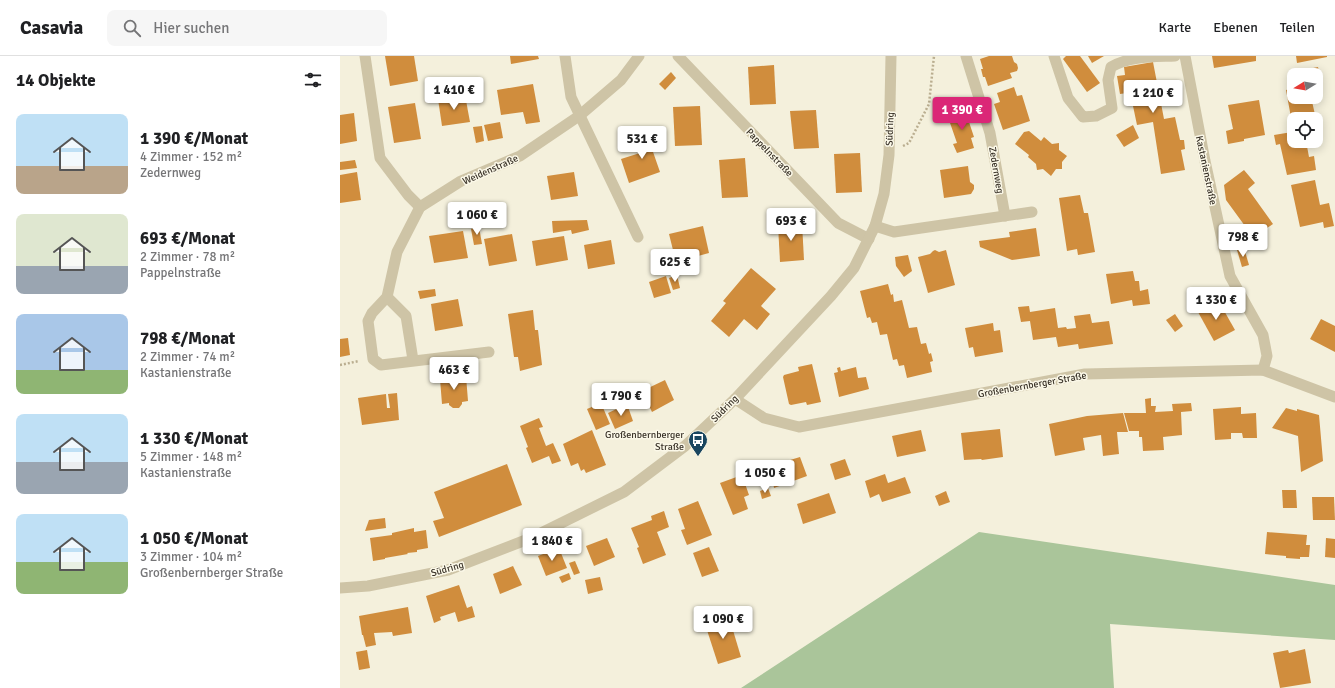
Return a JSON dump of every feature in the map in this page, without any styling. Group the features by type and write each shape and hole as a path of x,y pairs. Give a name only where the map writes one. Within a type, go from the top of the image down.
{"street":[{"path":"365,56 380,158 408,195 420,207 397,252 387,297 372,313 368,321 373,358 381,365 489,352"},
{"path":"564,56 571,97 638,237"},
{"name":"Weidenstraße","path":"420,207 461,181 520,156 579,116 621,80 639,56"},
{"name":"Pappelnstraße","path":"678,56 838,223 870,238"},
{"name":"Südring","path":"340,588 368,586 448,570 531,538 624,492 685,446 735,398 831,296 854,268 870,238 884,194 889,155 892,56"},
{"name":"Zedernweg","path":"966,56 990,133 1006,216"},
{"path":"1054,56 1068,98 1083,117 1096,116 1112,108 1108,80 1110,67 1121,61 1136,58 1175,56"},
{"name":"Kastanienstraße","path":"1185,56 1205,161 1230,276 1262,335 1267,356 1263,370"},
{"path":"875,226 894,232 1032,212"},
{"path":"387,297 406,316 413,360"},
{"name":"Großenbernberger Straße","path":"735,398 764,418 798,427 1085,374 1263,370 1335,397"}],"path":[{"path":"889,155 909,143 929,104 934,56"},
{"path":"340,365 373,358"}],"green space":[{"path":"979,532 1335,585 1335,640 1110,624 1114,688 741,688"}],"building":[{"path":"385,56 414,56 418,81 390,86"},
{"path":"510,56 538,56 539,59 511,64"},
{"path":"989,56 1012,56 1018,68 1017,71 1010,73 1012,78 988,86 985,77 983,77 981,69 983,69 980,59"},
{"path":"1066,56 1080,56 1100,83 1087,92 1063,59"},
{"path":"1088,56 1104,56 1092,63"},
{"path":"1212,56 1256,56 1256,61 1214,68"},
{"path":"1296,56 1327,56 1327,57 1297,63"},
{"path":"1153,62 1164,119 1175,117 1180,140 1184,140 1185,149 1181,150 1185,170 1161,174 1153,122 1137,125 1133,106 1130,106 1127,93 1120,94 1117,76 1125,75 1124,67"},
{"path":"774,65 776,104 750,105 748,67"},
{"path":"671,72 676,78 665,90 659,84"},
{"path":"533,84 540,122 526,124 523,112 501,115 497,90"},
{"path":"1014,87 1017,96 1022,95 1030,121 1003,130 994,104 1000,102 997,93"},
{"path":"465,95 470,122 442,126 438,99"},
{"path":"1259,100 1265,135 1228,144 1226,131 1233,129 1228,105"},
{"path":"415,103 421,139 394,143 388,107"},
{"path":"1289,104 1313,104 1314,112 1290,112"},
{"path":"700,106 702,145 675,146 673,107"},
{"path":"967,108 971,121 969,122 974,137 971,138 974,148 957,153 953,144 957,143 949,120 956,117 954,112"},
{"path":"816,110 819,148 794,149 790,111"},
{"path":"354,113 357,141 340,144 340,115"},
{"path":"500,122 503,138 488,141 484,125"},
{"path":"1133,125 1139,138 1124,147 1116,135"},
{"path":"482,126 484,141 476,143 473,127"},
{"path":"1029,131 1041,141 1044,137 1052,144 1059,143 1059,150 1067,156 1062,162 1062,169 1056,169 1051,176 1043,169 1037,170 1036,164 1028,157 1029,155 1015,144 1024,132"},
{"path":"651,132 655,148 652,149 660,172 629,183 621,159 640,153 635,137"},
{"path":"1287,133 1287,148 1307,148 1309,157 1314,156 1316,170 1287,175 1280,144 1276,145 1274,135"},
{"path":"860,153 862,192 836,193 834,154"},
{"path":"745,158 748,197 722,198 719,160"},
{"path":"355,160 357,168 340,170 340,162"},
{"path":"968,166 970,182 974,185 974,189 971,194 944,198 940,170"},
{"path":"1244,170 1255,183 1248,189 1273,224 1253,237 1226,200 1224,185"},
{"path":"357,172 361,200 340,203 340,175"},
{"path":"574,172 578,196 551,200 547,176"},
{"path":"1315,180 1320,205 1329,203 1334,226 1324,228 1323,222 1300,227 1291,185"},
{"path":"1080,195 1084,213 1088,213 1095,252 1078,255 1077,249 1067,251 1059,198"},
{"path":"587,220 589,230 572,234 571,230 553,233 552,221"},
{"path":"802,223 804,260 780,262 778,225"},
{"path":"703,226 709,253 676,262 669,234"},
{"path":"479,227 482,244 474,245 471,229"},
{"path":"1036,228 1040,256 1012,260 980,247 979,241 1010,237 1009,232"},
{"path":"463,231 468,258 434,263 429,236"},
{"path":"512,234 517,261 489,266 484,239"},
{"path":"564,236 568,260 536,266 532,241"},
{"path":"611,240 615,264 588,269 584,245"},
{"path":"1244,248 1249,265 1242,267 1237,250"},
{"path":"935,250 939,252 946,250 955,285 928,293 918,257 930,254"},
{"path":"908,255 912,271 904,277 896,266 895,257"},
{"path":"751,268 776,289 761,306 770,314 757,330 744,319 729,337 711,321 726,303 723,301"},
{"path":"1133,271 1135,281 1139,281 1140,291 1148,289 1150,304 1133,306 1132,300 1111,304 1106,274"},
{"path":"677,275 680,288 673,290 669,278"},
{"path":"666,276 671,293 654,298 649,282"},
{"path":"888,284 891,295 893,294 894,302 902,300 909,328 917,327 921,344 926,343 929,354 931,353 933,361 930,362 932,372 907,378 904,365 899,366 897,359 893,360 887,334 880,335 877,322 872,323 870,317 867,318 860,291"},
{"path":"435,289 436,296 420,299 418,291"},
{"path":"458,299 463,326 435,331 431,304"},
{"path":"1218,300 1235,330 1214,341 1198,312"},
{"path":"1029,306 1030,312 1055,308 1058,328 1076,328 1074,316 1090,314 1092,323 1109,321 1113,344 1079,349 1078,344 1058,347 1056,337 1033,340 1030,321 1021,322 1018,307"},
{"path":"533,310 535,330 538,330 542,365 520,371 518,357 514,357 508,314"},
{"path":"1175,314 1183,326 1175,332 1166,320"},
{"path":"1321,319 1335,326 1335,352 1310,339"},
{"path":"993,323 994,331 1000,330 1003,352 975,357 973,347 969,348 965,328"},
{"path":"348,338 350,355 340,357 340,339"},
{"path":"812,364 821,402 807,405 806,402 791,405 789,404 783,377 784,375 799,371 798,367"},
{"path":"840,367 841,371 856,367 858,378 866,377 869,389 839,397 834,373 838,372 837,368"},
{"path":"466,376 468,401 462,402 459,408 453,408 449,405 449,403 442,404 440,379"},
{"path":"665,380 674,400 652,412 642,391"},
{"path":"397,393 399,420 362,425 358,398 386,394 387,408 390,408 388,394"},
{"path":"1151,398 1151,406 1156,406 1155,412 1173,411 1172,404 1191,403 1192,411 1181,412 1182,435 1163,437 1164,450 1143,451 1142,437 1139,437 1139,431 1129,431 1124,413 1146,413 1145,399"},
{"path":"601,403 610,424 596,430 587,409"},
{"path":"627,404 633,421 615,429 608,413"},
{"path":"1241,407 1241,414 1256,413 1257,438 1243,438 1242,433 1231,433 1231,439 1215,440 1213,409"},
{"path":"1286,408 1297,411 1297,409 1319,415 1323,461 1301,472 1298,436 1272,428"},
{"path":"1123,413 1128,432 1117,432 1119,454 1103,456 1101,435 1083,438 1085,450 1055,456 1049,424 1087,416"},
{"path":"539,418 543,427 539,428 546,446 553,443 561,461 552,464 549,456 532,463 520,426"},
{"path":"1000,429 1003,457 982,460 964,460 961,433"},
{"path":"592,430 606,465 586,473 584,469 581,471 578,463 571,466 563,444"},
{"path":"921,430 926,451 897,457 892,436"},
{"path":"800,457 807,476 774,488 773,482 769,483 766,475 770,474 767,467"},
{"path":"845,459 851,475 835,480 830,464"},
{"path":"507,464 522,505 439,537 433,521 444,518 434,492"},
{"path":"885,474 888,483 905,477 911,493 882,502 879,494 870,498 865,481"},
{"path":"742,475 749,495 744,497 748,509 733,515 720,483"},
{"path":"768,488 771,496 762,499 760,491"},
{"path":"1282,490 1296,490 1297,508 1283,508"},
{"path":"946,491 950,502 939,506 935,496"},
{"path":"829,493 836,513 803,524 797,504"},
{"path":"1312,497 1334,497 1335,520 1313,520"},
{"path":"698,501 712,535 687,545 681,530 685,529 678,509"},
{"path":"664,511 669,527 657,532 666,555 643,564 637,548 639,547 631,528 652,520 651,516"},
{"path":"385,518 386,528 365,531 369,520"},
{"path":"414,528 414,532 426,530 428,548 417,550 417,552 373,561 370,538 392,535 392,533"},
{"path":"1267,532 1307,535 1306,545 1310,545 1309,557 1300,557 1300,559 1265,554"},
{"path":"607,538 615,557 594,566 586,546"},
{"path":"1326,538 1335,539 1335,558 1325,557"},
{"path":"709,547 719,571 702,577 693,553"},
{"path":"559,548 567,568 546,576 538,556"},
{"path":"575,561 580,573 574,575 569,563"},
{"path":"513,566 522,585 500,594 493,574"},
{"path":"569,573 571,579 562,583 559,577"},
{"path":"600,577 603,590 588,594 585,580"},
{"path":"459,585 467,608 472,606 475,617 458,622 455,612 440,617 441,620 434,623 426,596"},
{"path":"408,607 412,633 393,636 392,632 374,633 376,645 366,647 362,635 359,616"},
{"path":"729,617 741,657 718,664 705,624"},
{"path":"1305,649 1311,683 1280,688 1273,653 1288,650 1289,653"},
{"path":"367,650 370,668 359,670 356,652"}],"place":[{"name":"Großenbernberger Straße","path":"698,457"}]}
